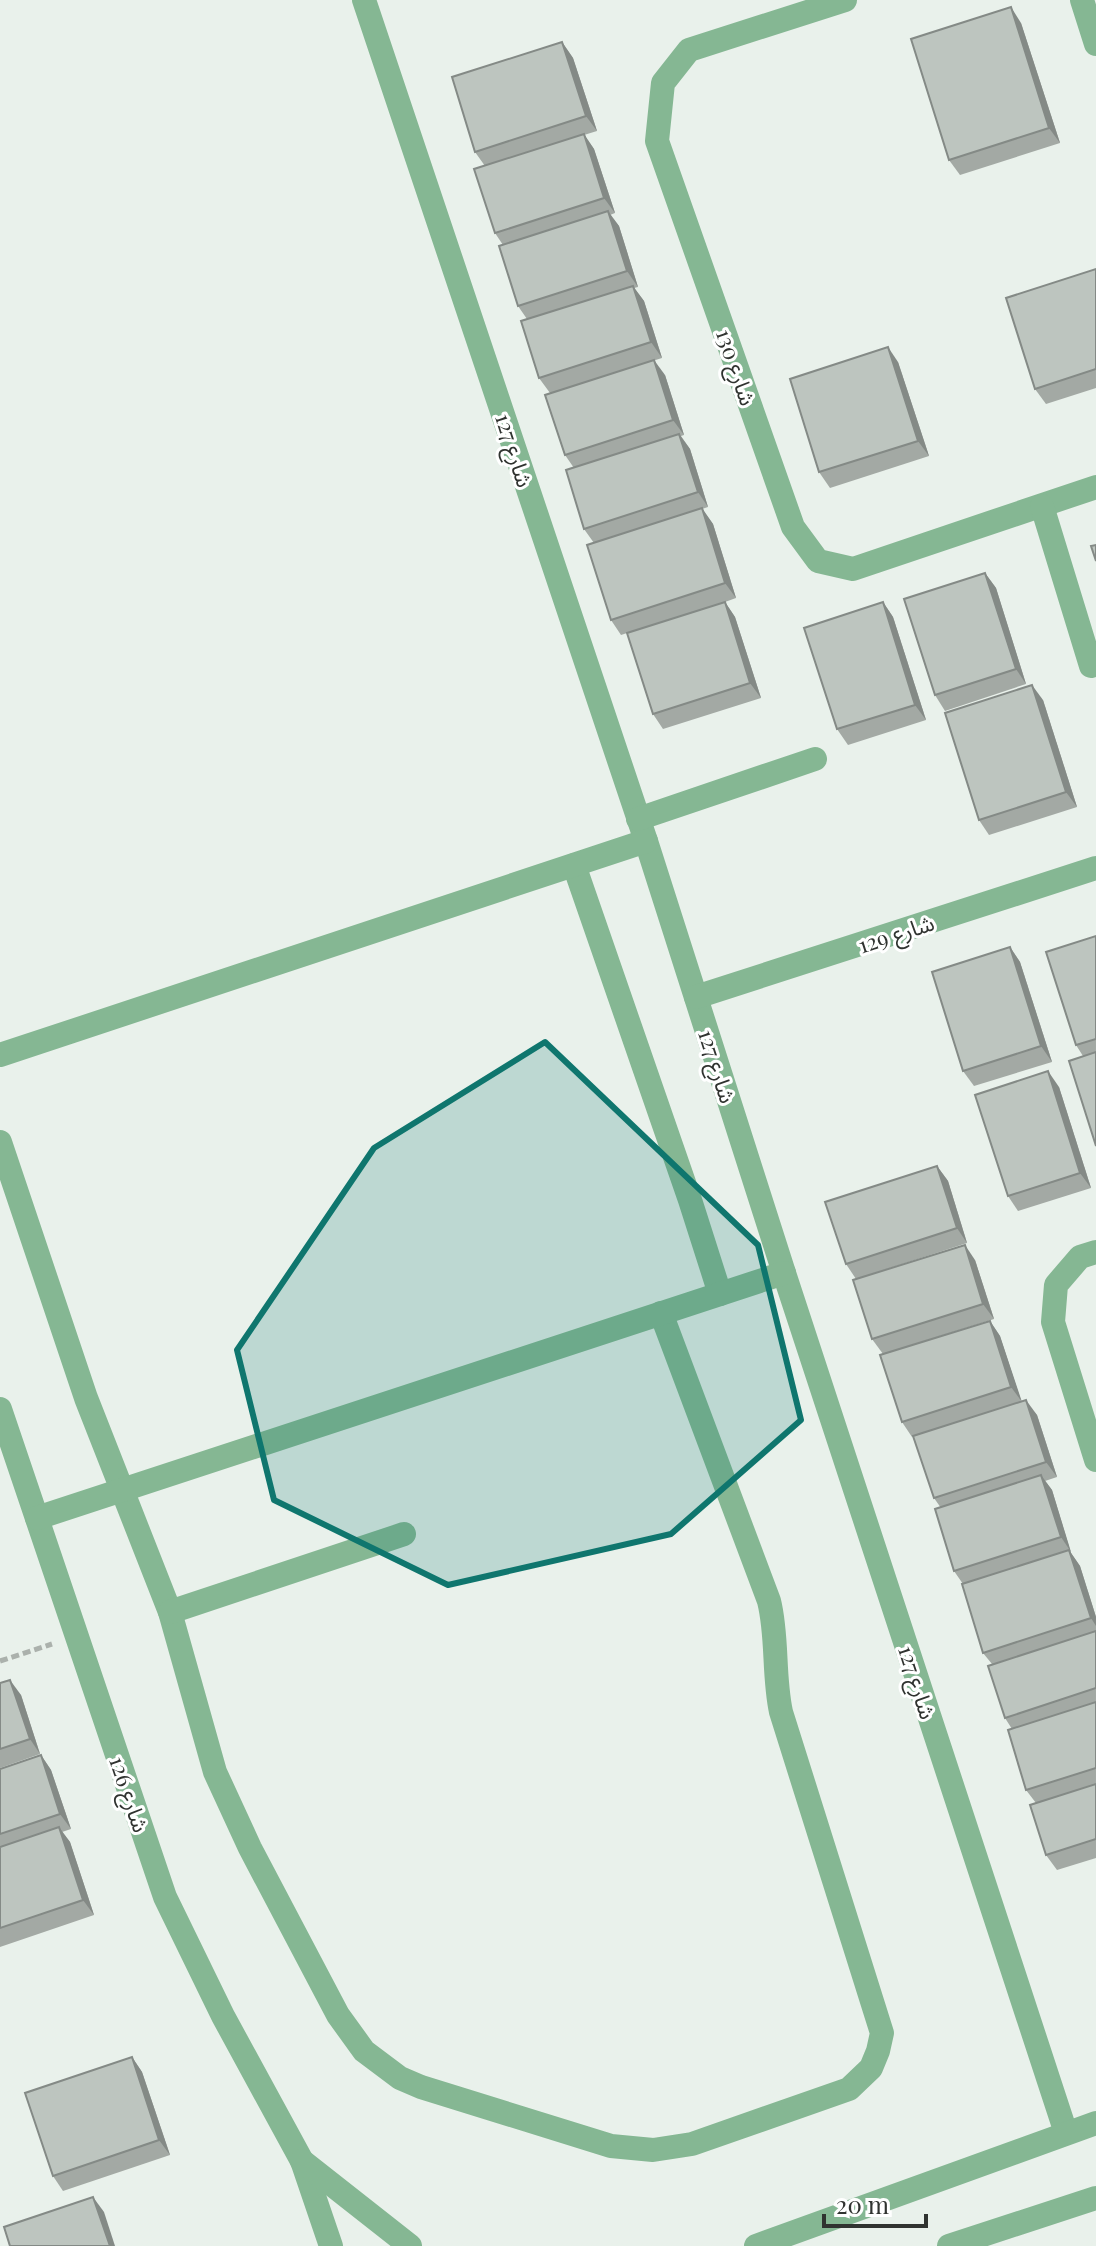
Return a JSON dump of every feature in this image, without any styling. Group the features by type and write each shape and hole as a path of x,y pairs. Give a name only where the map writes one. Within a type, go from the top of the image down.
{"street":[{"name":"شارع 127","path":"364,0 642,830 1066,2133"},
{"name":"شارع 130","path":"845,0 689,50 663,83 657,141 793,527 818,561 853,569 1096,487"},
{"path":"1082,0 1096,44"},
{"path":"1042,506 1091,666"},
{"path":"0,1055 574,865 642,830 815,759"},
{"path":"574,865 720,1294"},
{"name":"شارع 129","path":"696,997 1096,868"},
{"path":"0,1142 86,1398 170,1612 215,1772 232,1811 338,2015 350,2034 381,2066 421,2087 632,2150 692,2144 849,2089 871,2068 882,2033 781,1712 769,1601 661,1313"},
{"path":"1096,1252 1080,1257 1056,1285 1053,1322 1096,1460"},
{"path":"37,1518 784,1273"},
{"name":"شارع 126","path":"0,1409 165,1897 223,2016 302,2161 331,2246"},
{"path":"170,1612 404,1534"},
{"path":"756,2246 1096,2123"},
{"name":"شارع 126","path":"302,2161 410,2246"},
{"path":"949,2246 1096,2198"}],"path":[{"path":"0,1661 77,1636"}],"highlighted area":[{"path":"545,1042 758,1245 801,1420 671,1534 448,1585 274,1500 237,1350 374,1148"}],"building":[{"path":"1011,7 1049,128 949,160 911,39"},
{"path":"562,42 586,116 475,152 452,77"},
{"path":"584,134 604,198 495,233 474,169"},
{"path":"608,211 627,271 518,306 499,246"},
{"path":"1096,269 1096,369 1035,389 1006,298"},
{"path":"633,286 651,342 539,378 521,321"},
{"path":"888,347 918,441 819,472 790,379"},
{"path":"654,360 673,420 565,455 545,395"},
{"path":"679,434 698,492 584,529 566,470"},
{"path":"702,508 725,583 611,620 587,545"},
{"path":"985,573 1016,669 935,695 904,599"},
{"path":"725,602 750,683 653,714 627,633"},
{"path":"883,602 915,705 837,729 804,628"},
{"path":"1032,685 1066,792 979,820 945,713"},
{"path":"1096,936 1096,1039 1076,1045 1046,952"},
{"path":"1010,947 1041,1046 963,1071 932,972"},
{"path":"1096,1052 1096,1146 1069,1061"},
{"path":"1048,1071 1080,1173 1008,1196 975,1095"},
{"path":"937,1166 957,1228 846,1264 825,1202"},
{"path":"965,1245 983,1304 872,1339 853,1280"},
{"path":"990,1321 1011,1387 902,1422 880,1355"},
{"path":"1026,1400 1046,1462 934,1498 913,1436"},
{"path":"1041,1475 1061,1537 954,1571 935,1509"},
{"path":"1069,1550 1091,1618 983,1653 962,1584"},
{"path":"1096,1631 1096,1688 1005,1718 988,1666"},
{"path":"10,1680 30,1739 0,1749 0,1683"},
{"path":"1096,1702 1096,1768 1026,1790 1008,1730"},
{"path":"41,1755 60,1814 0,1834 0,1769"},
{"path":"1096,1784 1096,1839 1046,1855 1030,1805"},
{"path":"59,1827 83,1900 0,1928 0,1847"},
{"path":"132,2057 159,2140 53,2176 25,2093"},
{"path":"93,2197 110,2246 10,2246 4,2227"}]}
